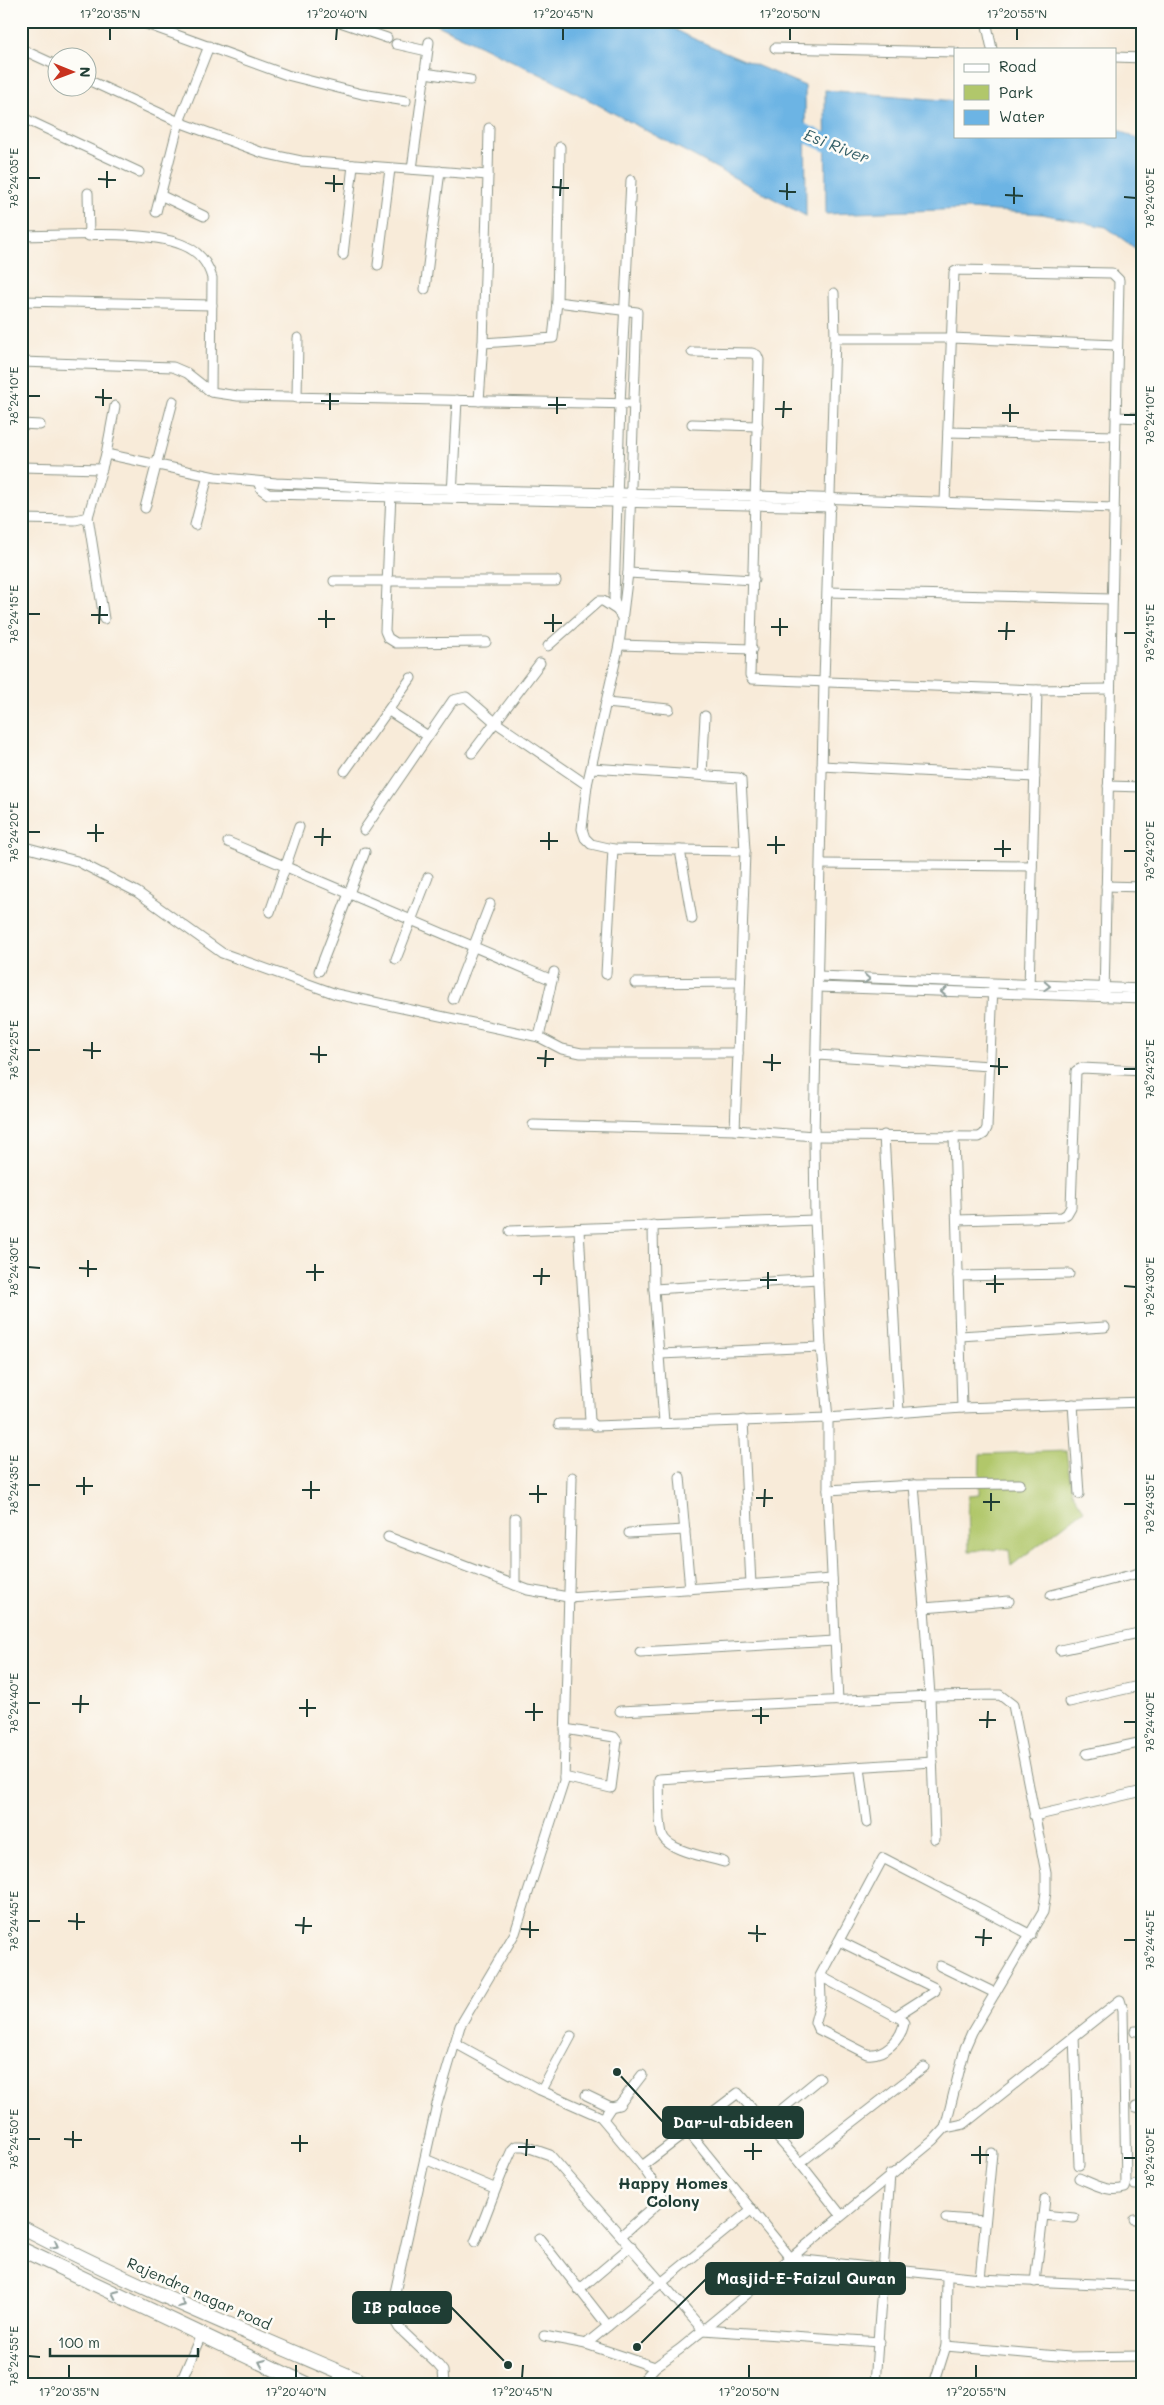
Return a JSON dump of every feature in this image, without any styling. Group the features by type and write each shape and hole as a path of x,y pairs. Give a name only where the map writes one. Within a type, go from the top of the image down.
{"main road":[{"name":"Rajendra nagar road","path":"21,2227 106,2270 367,2384"},
{"path":"22,2252 306,2384"}],"street":[{"path":"138,21 287,75 362,94 406,101"},
{"path":"336,21 387,38"},
{"path":"986,21 992,48"},
{"path":"396,44 428,46 412,169"},
{"path":"156,212 179,122 209,46"},
{"path":"775,48 954,52"},
{"path":"21,49 48,61"},
{"path":"1116,57 1143,58"},
{"path":"424,73 470,80"},
{"path":"98,85 179,122 263,153 301,161 488,175"},
{"path":"21,117 139,172"},
{"path":"479,401 483,343 489,128"},
{"path":"483,343 553,338 557,302 560,147"},
{"path":"343,255 353,165"},
{"path":"378,266 390,169"},
{"path":"425,289 440,171"},
{"path":"616,610 614,598 620,404 631,180"},
{"path":"88,193 89,236"},
{"path":"160,196 204,216"},
{"path":"21,236 160,238 184,245 198,254 209,267 212,278 211,392"},
{"path":"946,502 953,276 958,270 1112,273 1119,280 1104,993"},
{"path":"834,292 835,338 824,681 814,1136 815,1220 821,1346 828,1418 828,1490 838,1701"},
{"path":"21,301 212,305"},
{"path":"557,302 637,312 628,574 619,645 587,785 582,829 585,838 591,844 613,849 745,851"},
{"path":"297,398 298,338"},
{"path":"835,338 951,338 1117,345"},
{"path":"692,352 752,353 757,355 759,360 750,676 755,680 1037,690 1110,690"},
{"path":"21,362 174,367 211,392 238,396 634,404"},
{"path":"452,494 457,400"},
{"path":"145,508 173,401"},
{"path":"104,619 88,518 106,454 116,406"},
{"path":"1116,417 1143,418"},
{"path":"21,424 40,425"},
{"path":"692,424 758,426"},
{"path":"948,432 1115,436"},
{"path":"106,454 208,476 258,482 392,488 452,494 618,497 756,506 946,502 1114,508"},
{"path":"21,467 102,469"},
{"path":"195,525 208,476"},
{"path":"258,482 261,489 268,494 391,498 452,494"},
{"path":"392,488 386,580 385,631 388,638 396,643 486,642"},
{"path":"631,498 756,496 831,503"},
{"path":"21,519 75,520 88,518"},
{"path":"628,574 754,580"},
{"path":"334,580 556,581"},
{"path":"828,592 1112,600"},
{"path":"548,646 599,601 603,601 616,610 623,619"},
{"path":"619,645 752,649"},
{"path":"472,753 540,663"},
{"path":"345,771 411,678"},
{"path":"1029,990 1037,690"},
{"path":"364,830 453,700 459,697 466,697 495,722 587,785"},
{"path":"606,703 669,709"},
{"path":"389,711 428,736"},
{"path":"702,775 705,716"},
{"path":"822,766 1035,777"},
{"path":"592,768 702,775 739,778 741,780 745,851 735,1130"},
{"path":"1108,786 1143,787"},
{"path":"270,912 299,827"},
{"path":"228,842 474,946 553,976 539,1037"},
{"path":"21,846 77,861 137,892 222,953 336,994 539,1037 562,1049 580,1053 738,1053"},
{"path":"606,974 613,849"},
{"path":"680,850 692,919"},
{"path":"319,971 365,852"},
{"path":"821,864 1032,866"},
{"path":"396,959 428,877"},
{"path":"1106,886 1143,887"},
{"path":"453,999 490,904"},
{"path":"819,976 992,989"},
{"path":"634,983 740,982"},
{"path":"818,988 1029,990 1104,993 1143,998"},
{"path":"533,1125 735,1130 814,1136 979,1137 984,1134 987,1128 992,989"},
{"path":"1104,993 1143,989"},
{"path":"817,1055 990,1066"},
{"path":"957,1220 1062,1217 1068,1214 1071,1207 1076,1071 1082,1068 1143,1072"},
{"path":"884,1136 898,1413"},
{"path":"954,1136 962,1408"},
{"path":"510,1231 815,1220"},
{"path":"653,1225 654,1289 664,1422"},
{"path":"579,1230 591,1424"},
{"path":"958,1276 1069,1274"},
{"path":"654,1289 818,1279"},
{"path":"960,1336 1105,1327"},
{"path":"660,1354 821,1346"},
{"path":"559,1424 591,1424 595,1426 664,1422 828,1418 962,1408 1142,1402 1143,1419"},
{"path":"1073,1404 1079,1494"},
{"path":"744,1420 751,1585"},
{"path":"444,2384 443,2371 399,2328 393,2318 392,2306 437,2104 460,2026 515,1933 569,1766 565,1729 572,1477"},
{"path":"680,1477 690,1589"},
{"path":"828,1490 914,1485 1020,1484"},
{"path":"914,1485 930,1696 935,1839"},
{"path":"515,1518 515,1585"},
{"path":"629,1533 685,1530"},
{"path":"388,1537 515,1585 537,1592 568,1597 832,1579"},
{"path":"1050,1595 1143,1572"},
{"path":"924,1608 1009,1601"},
{"path":"1060,1650 1143,1632"},
{"path":"640,1652 835,1641"},
{"path":"1069,1702 1143,1685"},
{"path":"620,1711 930,1696 1000,1695 1008,1699 1013,1705 1046,1873 1043,1912 964,2048 945,2128 934,2140 890,2174 703,2330 655,2367 640,2384"},
{"path":"564,1777 611,1788 617,1741 614,1737 565,1729"},
{"path":"565,1742 574,1742"},
{"path":"1087,1754 1143,1742"},
{"path":"724,1862 677,1849 667,1843 662,1835 659,1779 933,1762"},
{"path":"860,1767 867,1824"},
{"path":"1034,1816 1143,1791"},
{"path":"820,1976 896,2016 904,2023 903,2028 886,2050 876,2055 867,2054 818,2029 815,2022 821,1999 820,1976 883,1858 1031,1935"},
{"path":"839,1941 935,1988 935,1991 896,2016"},
{"path":"940,1966 995,1994"},
{"path":"945,2128 964,2124 1120,2000 1124,2010 1126,2185 1125,2188 1120,2190 1106,2189 1079,2178"},
{"path":"542,2090 571,2036"},
{"path":"1074,2037 1079,2165"},
{"path":"455,2043 542,2090 603,2120 642,2166 664,2198 622,2235"},
{"path":"800,2163 924,2067"},
{"path":"586,2095 611,2107 619,2105 642,2076"},
{"path":"765,2123 820,2078"},
{"path":"642,2166 738,2093 800,2163 841,2215"},
{"path":"603,2120 611,2107"},
{"path":"687,2130 790,2257 800,2260 980,2279 1143,2286"},
{"path":"474,2242 492,2201 494,2188 516,2146 524,2146 550,2155 622,2235 703,2330 880,2342"},
{"path":"980,2279 992,2153"},
{"path":"425,2159 494,2188"},
{"path":"875,2384 880,2342 890,2174"},
{"path":"1035,2282 1045,2199"},
{"path":"586,2344 752,2209"},
{"path":"1043,2214 1074,2218"},
{"path":"946,2218 985,2221"},
{"path":"539,2238 608,2326"},
{"path":"579,2290 631,2246"},
{"path":"934,2384 946,2346 947,2275"},
{"path":"180,2384 201,2335"},
{"path":"544,2336 586,2344 655,2367"},
{"path":"946,2346 1069,2357 1143,2356"}],"green space":[{"path":"1066,1451 1072,1492 1084,1510 1011,1566 1009,1549 969,1551 968,1495 979,1494 980,1454"}],"water":[{"path":"429,21 659,21 690,37 805,86 806,216 546,77"},
{"path":"825,90 954,101 954,138 1116,138 1116,128 1143,142 1143,254 1106,227 1042,214 968,209 826,214"}],"waterway":[{"name":"Esi River","path":"783,124 846,151"}],"place":[{"name":"Dar-ul-abideen","path":"617,2072"},
{"name":"Masjid-E-Faizul Quran","path":"637,2347"},
{"name":"IB palace","path":"508,2365"}],"district":[{"name":"Happy Homes Colony","path":"673,2192"}]}
